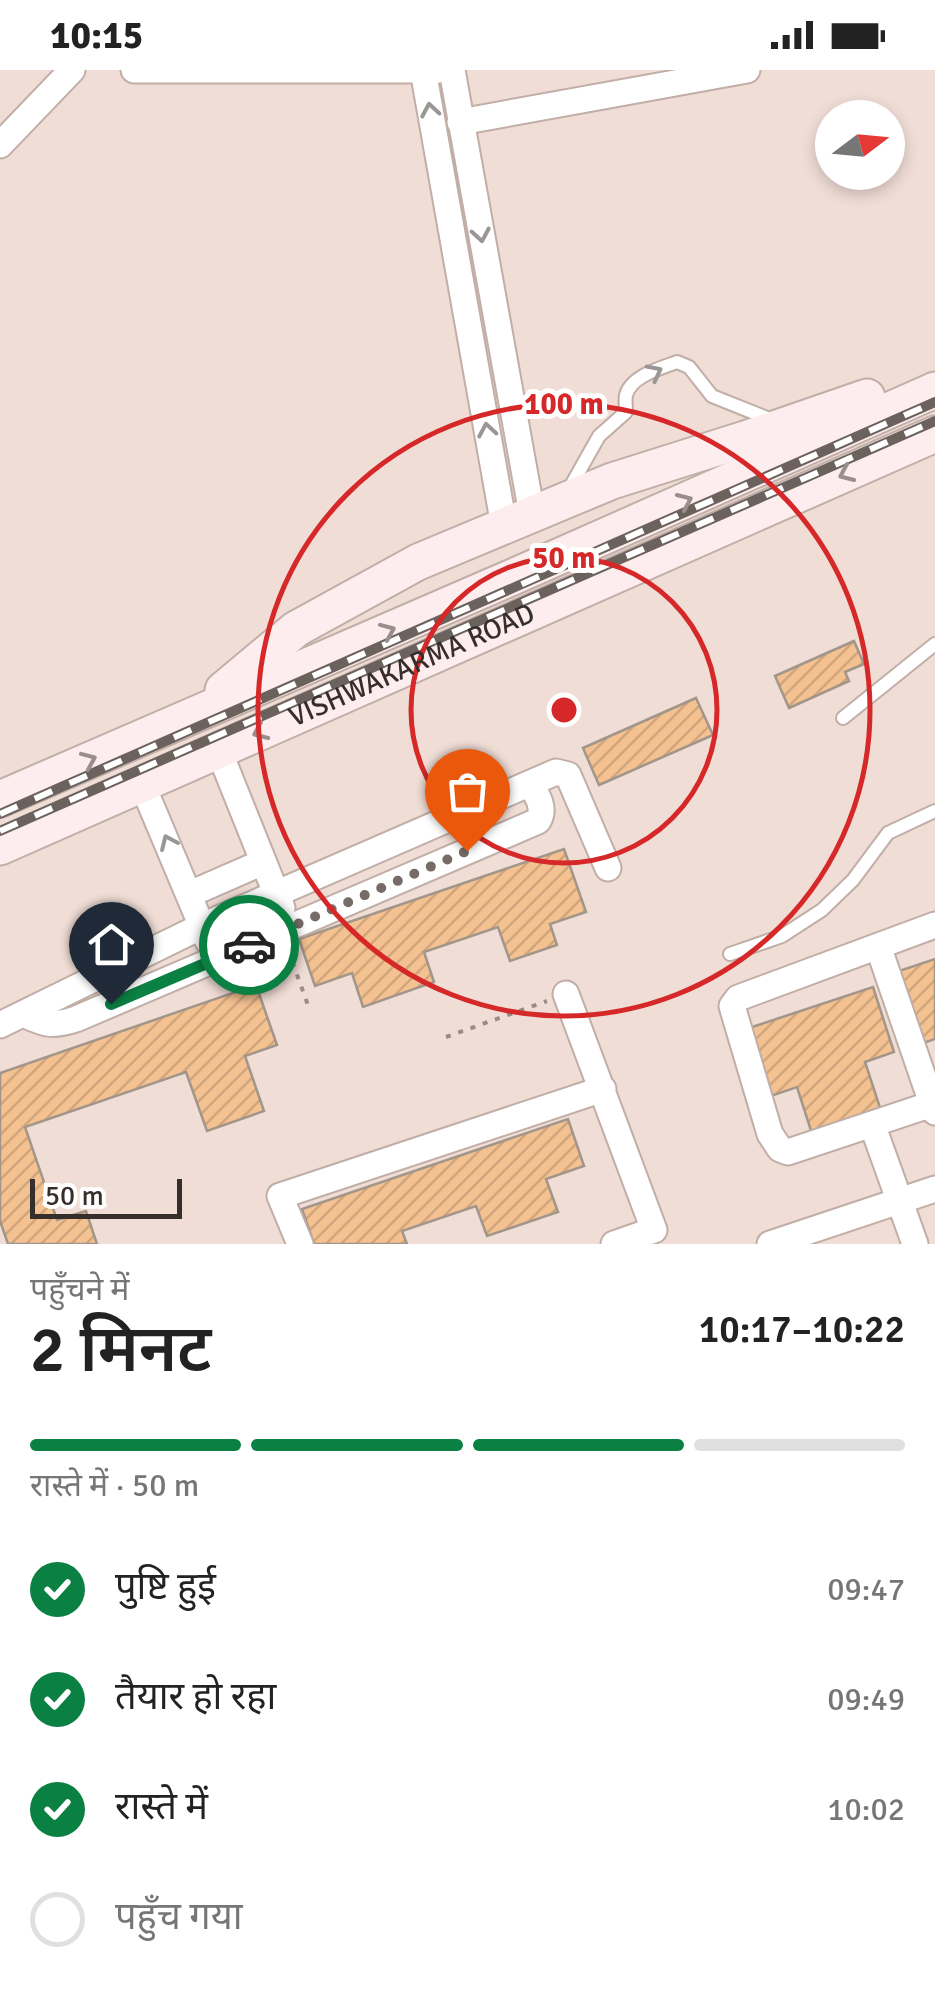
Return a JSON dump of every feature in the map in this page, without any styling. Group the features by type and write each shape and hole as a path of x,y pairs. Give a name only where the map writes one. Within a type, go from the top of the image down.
{"main road":[{"path":"191,716 296,629 418,562 612,481 870,396 935,387"},
{"name":"VISHWAKARMA ROAD","path":"0,799 485,589 935,387"},
{"name":"VISHWAKARMA ROAD","path":"0,847 934,437"},
{"path":"485,589 515,619"},
{"path":"482,634 485,589"}],"street":[{"path":"0,145 72,70"},
{"path":"134,70 452,70 533,514"},
{"path":"423,70 533,514"},
{"path":"460,122 748,70"},
{"path":"218,751 276,894 286,929"},
{"path":"12,1019 202,926 556,772 568,775 608,868"},
{"path":"142,784 216,960"},
{"path":"12,1019 62,1024 538,821 541,806 530,784"},
{"path":"190,894 263,862"},
{"path":"878,946 934,1108 788,1152 780,1149 770,1134 732,1006 738,998 878,946 935,925"},
{"path":"566,994 657,1237 614,1244"},
{"path":"300,1244 280,1196 603,1090"},
{"path":"872,1124 916,1244"},
{"path":"770,1244 935,1190"}],"lane":[{"path":"533,514 598,436 626,412 626,395 633,384 676,362 689,367 712,396 786,425"},
{"path":"843,718 935,644"},
{"path":"730,954 782,936 822,910 853,880 888,832 935,811"}],"path":[{"path":"286,929 308,1008"},
{"path":"446,1037 566,994"}],"building":[{"path":"854,641 864,664 845,672 849,681 789,708 775,676"},
{"path":"696,698 713,735 599,785 583,748"},
{"path":"564,849 586,912 550,924 557,945 510,961 498,927 424,952 434,982 363,1007 352,973 315,986 299,939"},
{"path":"935,959 935,1039 915,1046 890,974"},
{"path":"256,985 277,1045 245,1056 264,1111 207,1131 186,1072 25,1127 57,1220 86,1211 97,1244 8,1244 0,1221 0,1073"},
{"path":"873,987 894,1052 865,1062 883,1117 814,1140 797,1087 762,1099 740,1031"},
{"path":"568,1119 584,1166 546,1179 558,1212 487,1236 476,1206 402,1231 407,1244 314,1244 302,1209"}],"railway":[{"path":"0,814 935,402"},
{"path":"0,831 935,421"}],"way so far":[{"path":"249,945 467,851"}],"route":[{"path":"111,1004 249,945"}]}
